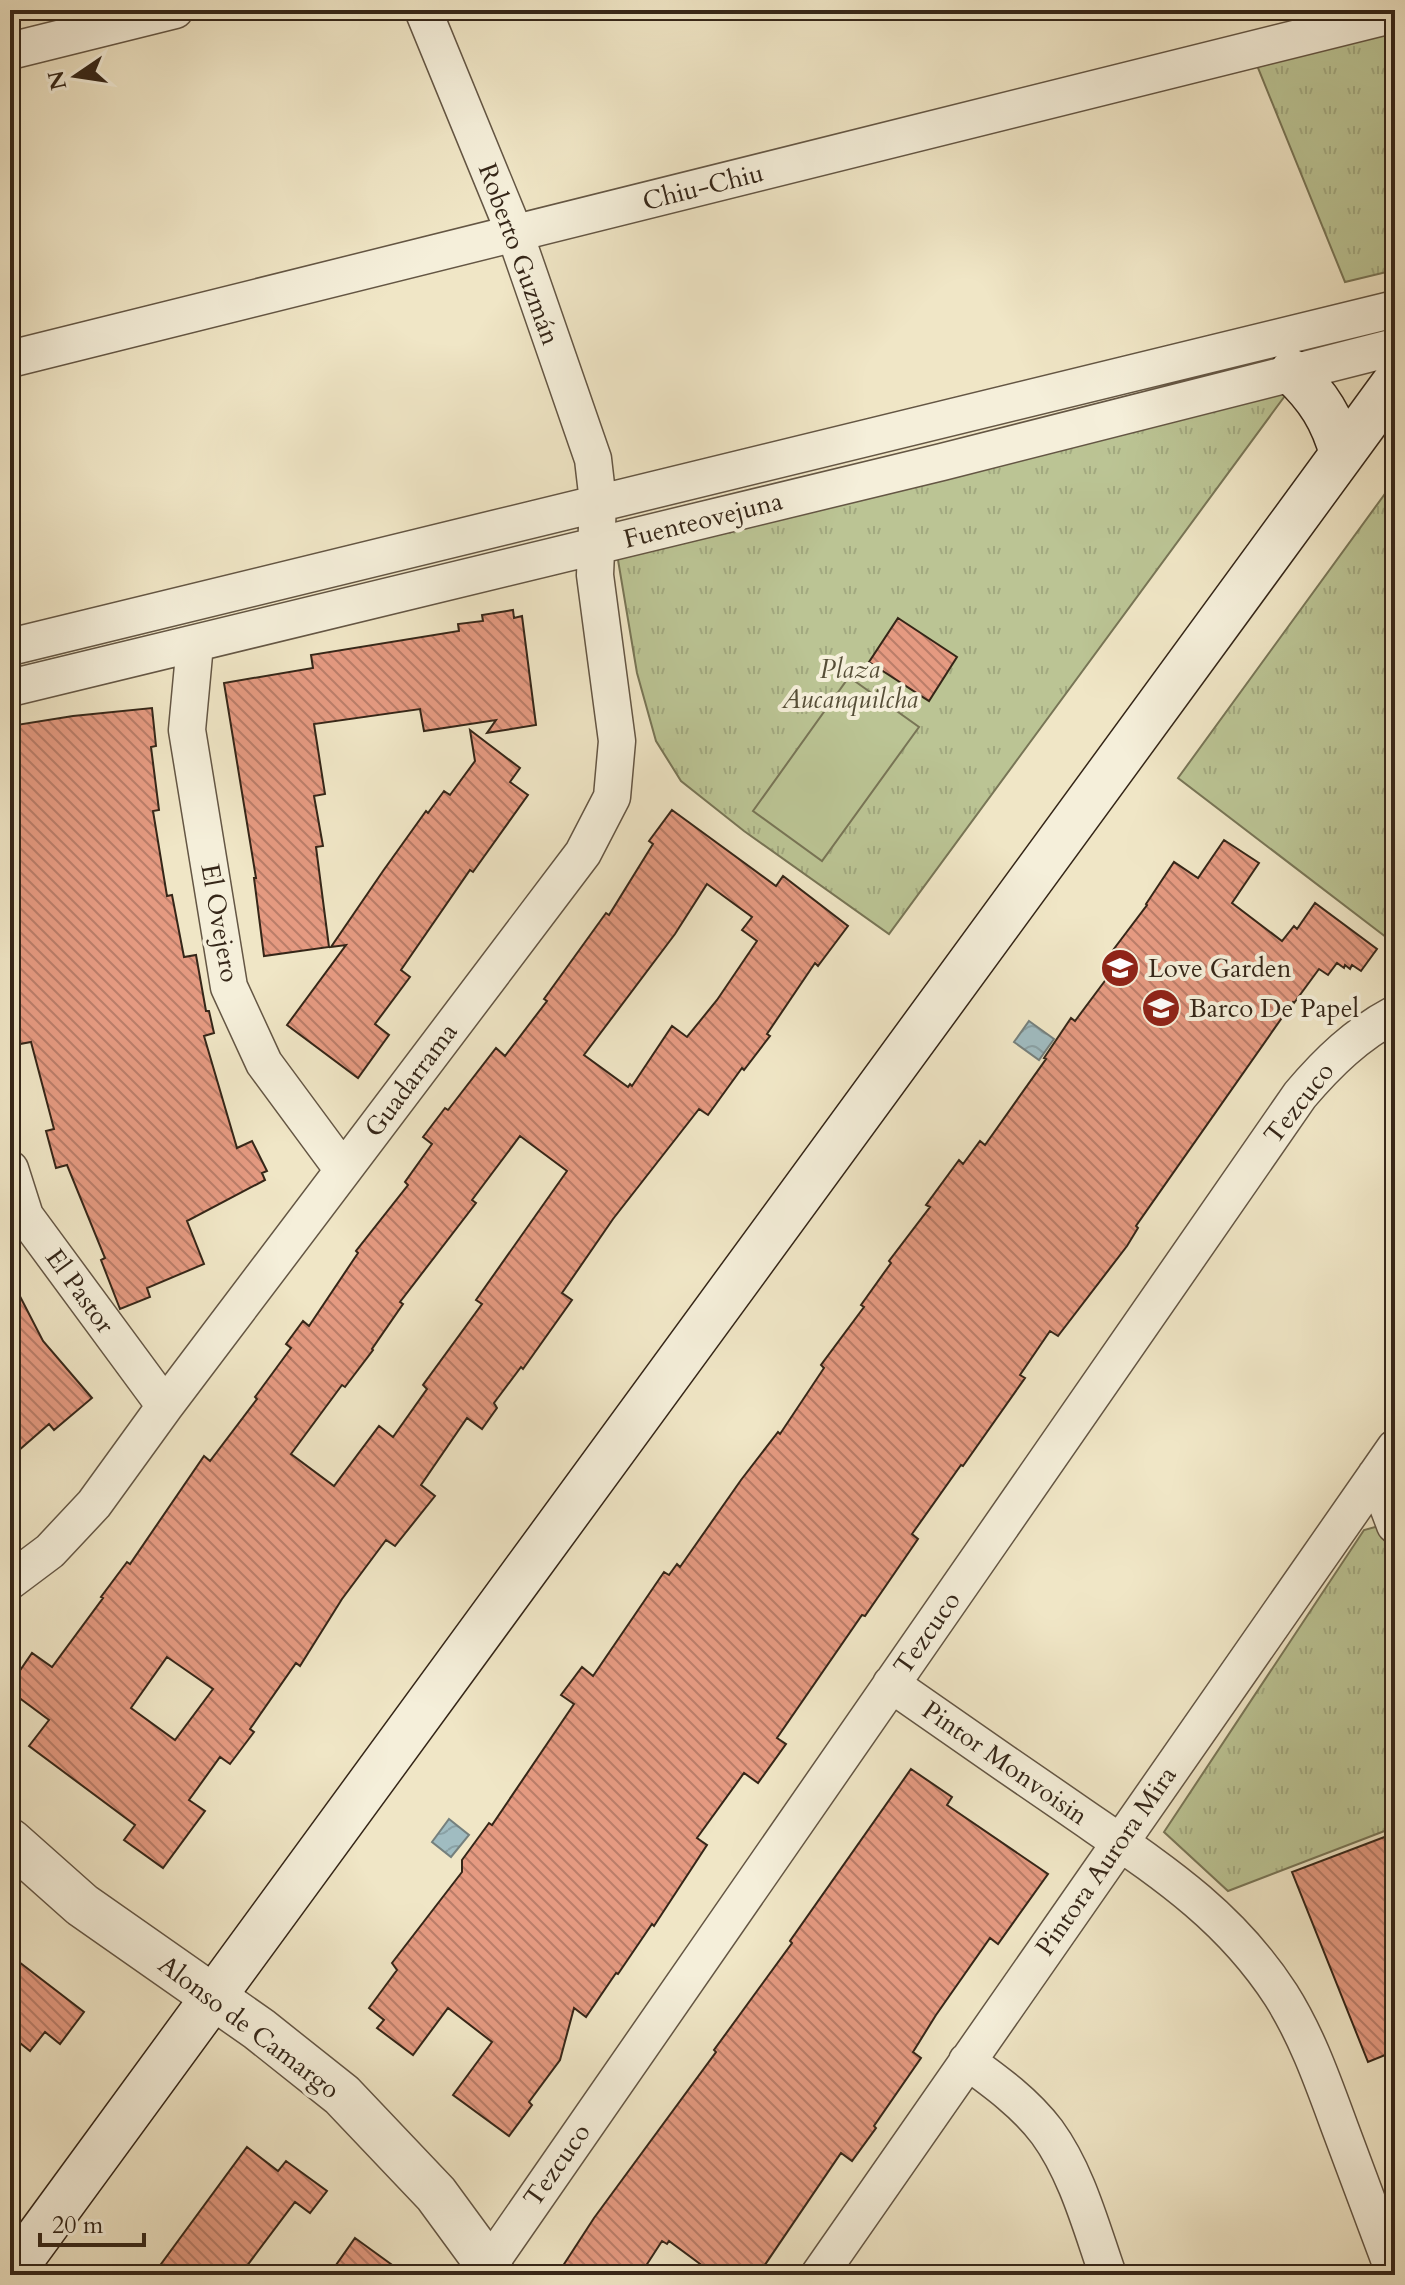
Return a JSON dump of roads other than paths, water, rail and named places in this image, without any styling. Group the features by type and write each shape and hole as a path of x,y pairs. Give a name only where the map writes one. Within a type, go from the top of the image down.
{"main road":[{"path":"1292,372 1310,389 1331,420 1342,454"},
{"path":"10,2275 1395,382"},
{"name":"Alonso de Camargo","path":"10,1841 82,1905 259,2029 342,2095 436,2194 488,2272"}],"street":[{"path":"10,51 175,10"},
{"name":"Roberto Guzmán","path":"423,10 515,234 593,459 598,502"},
{"name":"Chiu-Chiu","path":"10,359 1395,14"},
{"name":"Fuenteovejuna","path":"10,647 1395,309"},
{"name":"Fuenteovejuna","path":"10,688 942,462 1395,347"},
{"name":"Guadarrama","path":"10,1581 50,1551 94,1504 583,853 612,797 617,741 595,575 598,502"},
{"name":"El Ovejero","path":"195,644 187,730 229,987 264,1063 343,1170"},
{"name":"Tezcuco","path":"488,2272 1300,1095 1323,1068 1350,1044 1395,1014"},
{"name":"El Pastor","path":"10,1169 25,1216 165,1406"},
{"path":"1386,1462 1395,1525"},
{"name":"Pintora Aurora Mira","path":"819,2275 1386,1462"},
{"name":"Pintor Monvoisin","path":"891,1684 1155,1867 1210,1910 1254,1958 1281,1996 1304,2037 1395,2275"},
{"path":"967,2061 1024,2106 1046,2130 1069,2170 1108,2275"}],"water":[{"path":"1029,1021 1054,1039 1039,1060 1014,1042"},
{"path":"449,1819 469,1835 451,1857 432,1842"}],"place":[{"name":"Love Garden","path":"1120,968"},
{"name":"Barco De Papel","path":"1161,1008"}],"park label":[{"name":"Plaza Aucanquilcha","path":"850,684"}]}
